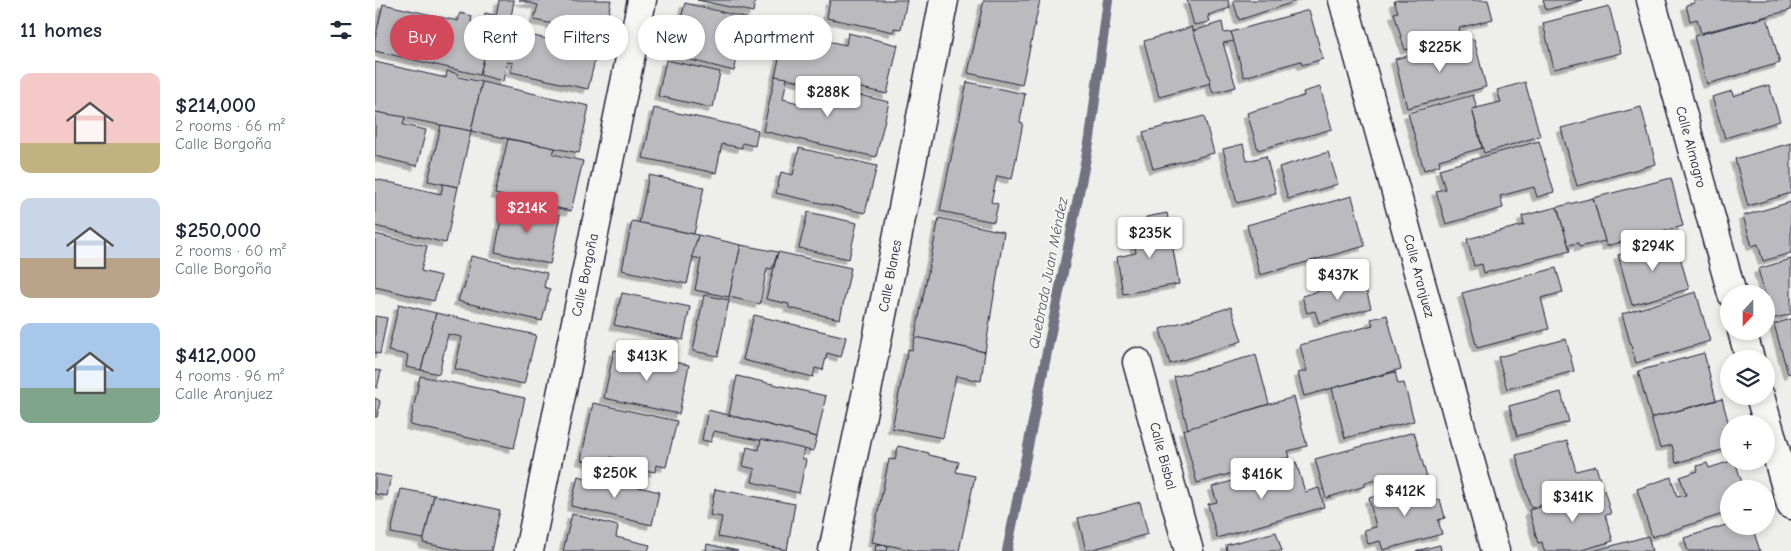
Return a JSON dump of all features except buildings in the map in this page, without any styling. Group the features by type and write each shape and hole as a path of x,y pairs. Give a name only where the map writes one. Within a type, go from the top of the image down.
{"street":[{"name":"Calle Borgoña","path":"529,551 642,0"},
{"name":"Calle Blanes","path":"833,551 867,391 944,0"},
{"name":"Calle Aranjuez","path":"1343,0 1495,551"},
{"name":"Calle Almagro","path":"1651,0 1729,285"},
{"name":"Calle Bisbal","path":"1137,362 1189,551"},
{"path":"1763,405 1791,505"}],"waterway":[{"name":"Quebrada Juan Méndez","path":"1007,551 1090,138 1108,0"}]}
